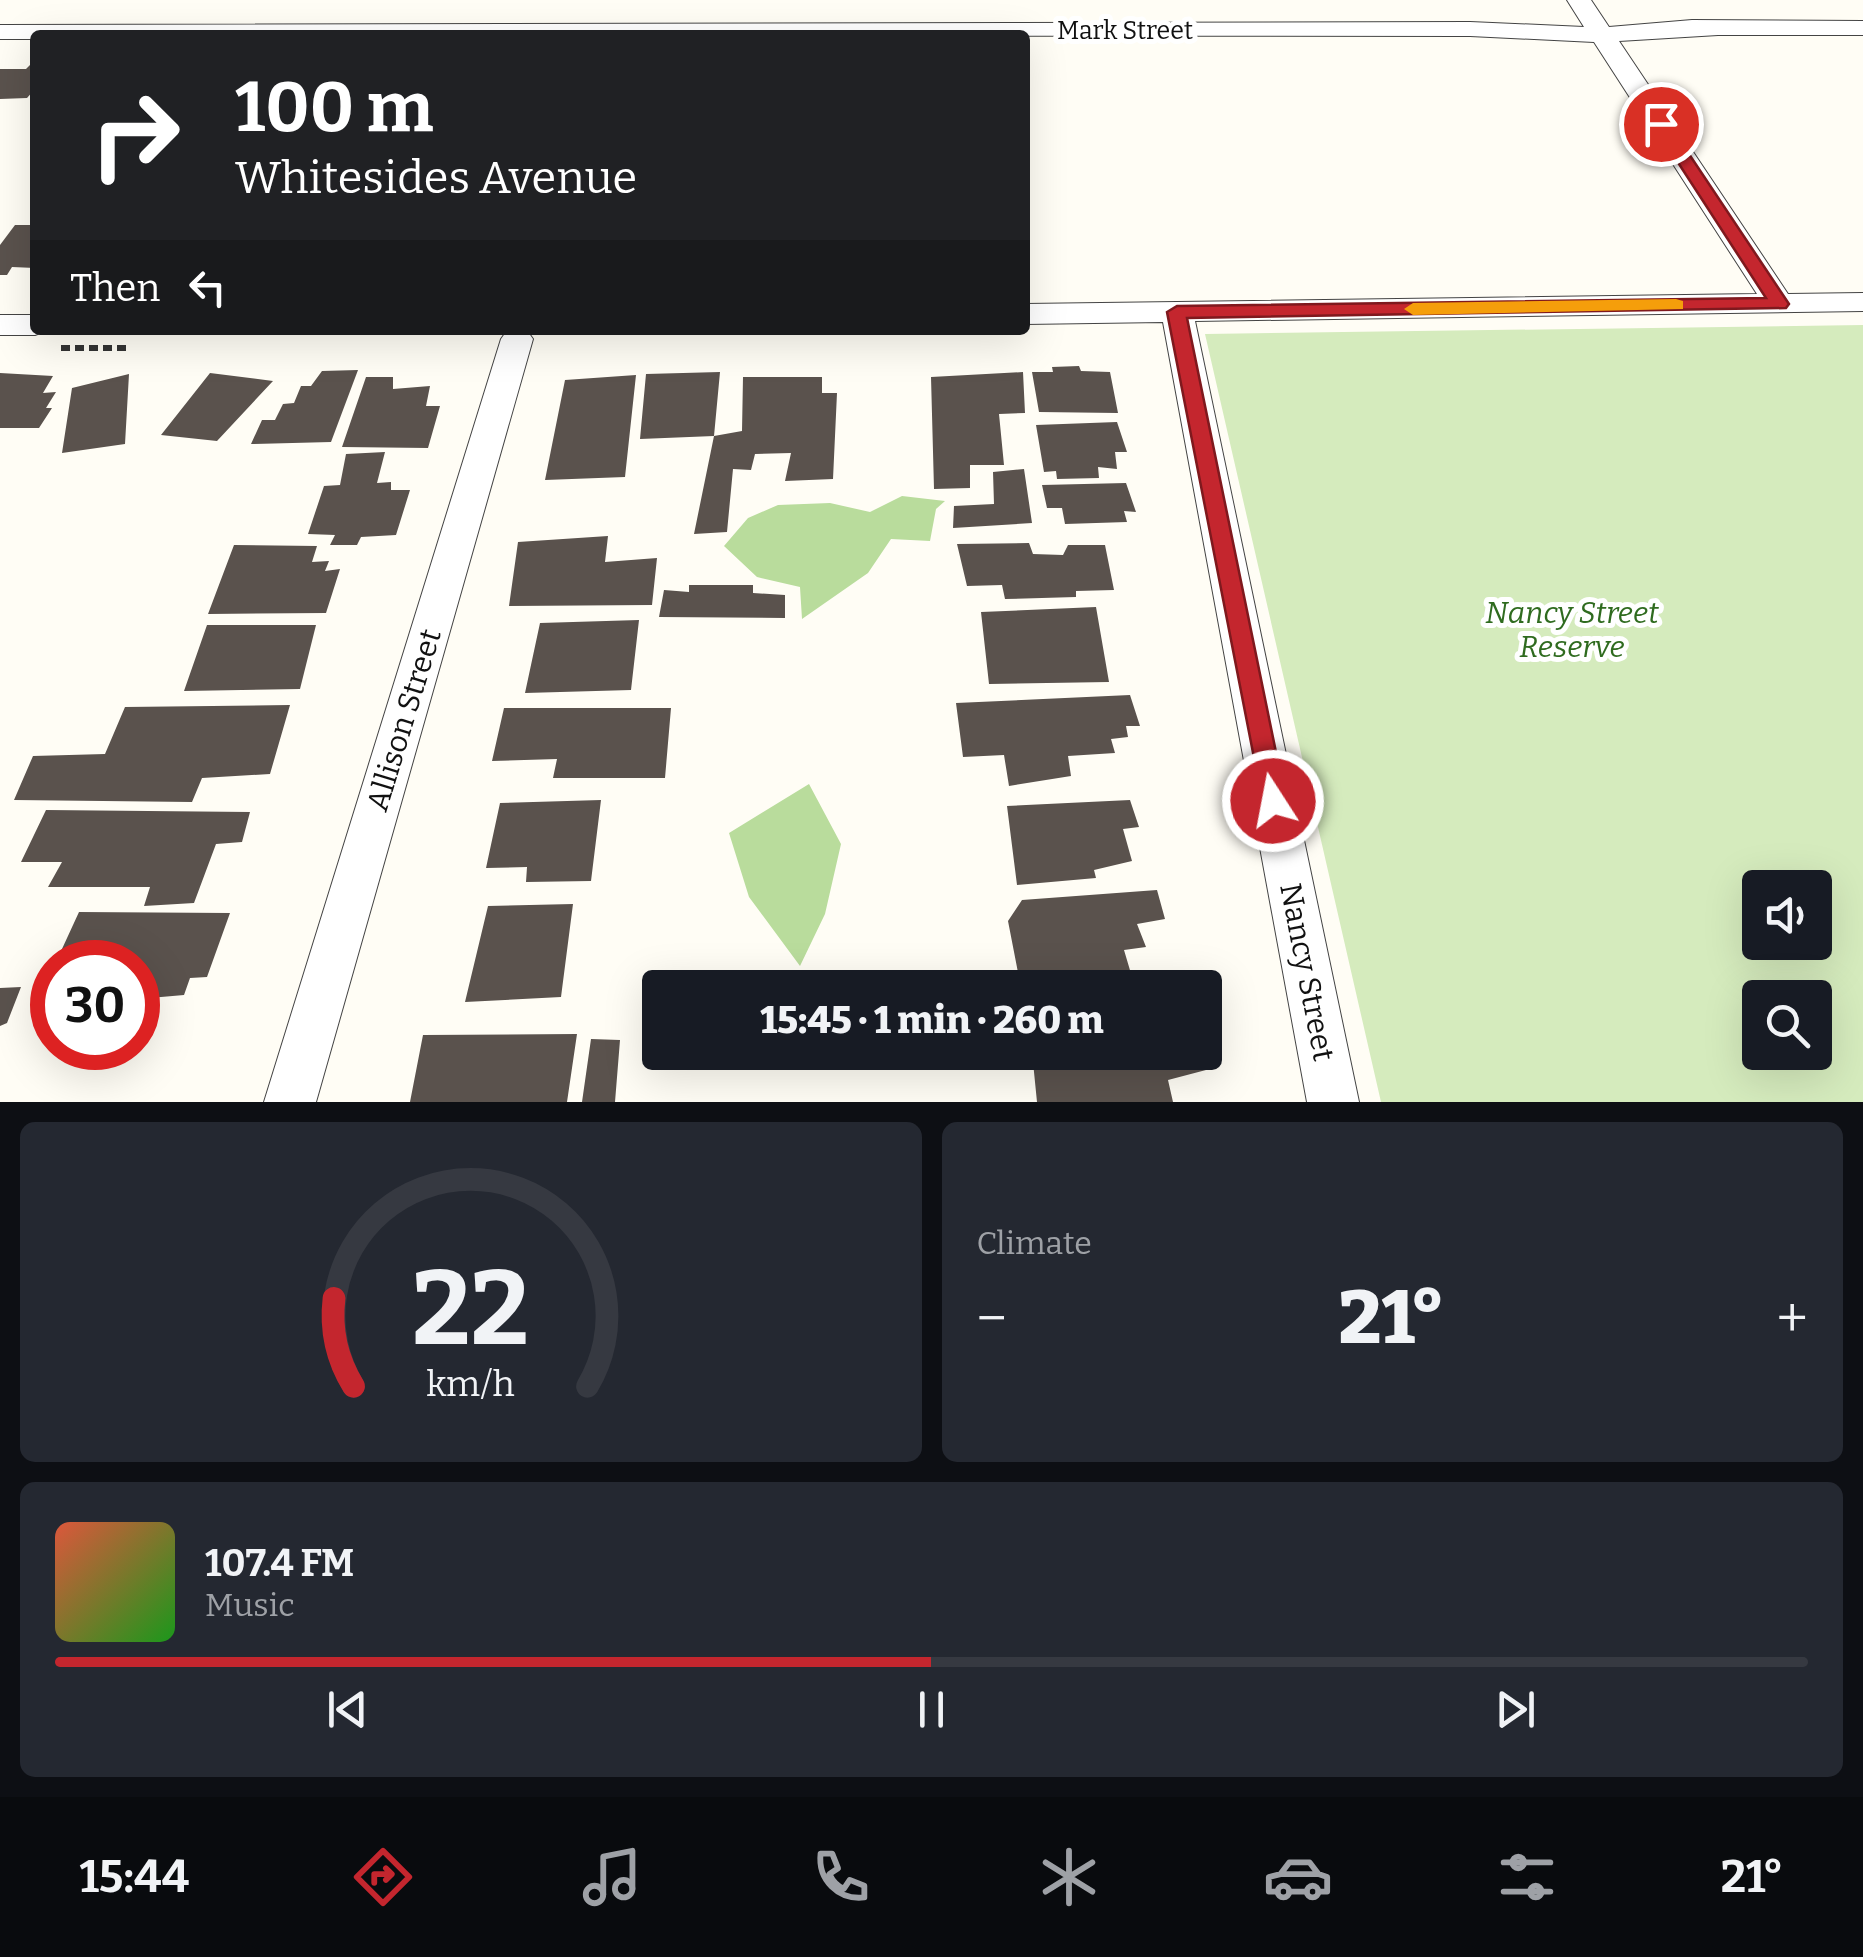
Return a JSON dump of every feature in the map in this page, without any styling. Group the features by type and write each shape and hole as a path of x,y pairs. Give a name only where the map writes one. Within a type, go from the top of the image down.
{"street":[{"path":"612,30 621,0"},
{"path":"1592,19 1780,304"},
{"name":"Mark Street","path":"1030,31 1470,29 1592,19 1715,28 1863,28"},
{"name":"Mark Street","path":"0,32 30,32"},
{"path":"1030,314 1863,302"},
{"name":"Nancy Street","path":"1177,312 1333,1102"},
{"path":"0,325 30,325"},
{"name":"Allison Street","path":"290,1102 518,335"}],"green space":[{"name":"Nancy Street Reserve","path":"1863,325 1863,1102 1381,1102 1205,334"},
{"path":"902,496 945,501 936,509 930,541 891,539 868,573 802,619 800,587 757,577 724,546 748,518 778,505 830,503 870,512"},
{"path":"809,784 841,844 825,914 800,966 749,897 729,833"}],"building":[{"path":"30,65 30,95 0,99 0,69 26,69"},
{"path":"15,225 30,225 30,268 12,267 7,275 0,275 0,245"},
{"path":"1079,366 1081,371 1110,372 1118,413 1039,412 1032,372"},
{"path":"358,370 331,442 251,444 262,420 275,420 283,404 294,403 301,386 311,386 322,371"},
{"path":"720,372 714,436 640,439 646,374"},
{"path":"1023,372 1025,413 999,414 1004,465 970,465 970,488 934,489 931,377"},
{"path":"0,373 53,376 43,393 56,392 46,408 52,408 39,428 0,428"},
{"path":"210,373 273,381 217,441 161,435"},
{"path":"129,374 125,444 62,453 72,388"},
{"path":"636,375 625,477 545,480 565,380"},
{"path":"366,377 393,377 393,389 430,386 426,406 440,406 428,448 342,447"},
{"path":"743,377 822,377 822,393 837,393 833,479 785,481 791,453 755,454 751,470 733,469 727,532 694,534 714,436 742,431"},
{"path":"1117,422 1127,452 1115,452 1117,469 1098,467 1099,478 1057,479 1056,471 1044,472 1036,425"},
{"path":"385,452 377,483 391,482 391,490 410,490 396,535 361,537 357,545 330,545 335,535 308,534 324,486 340,485 346,454"},
{"path":"1024,469 1032,523 953,528 954,506 994,504 993,472"},
{"path":"1126,483 1136,512 1124,511 1127,522 1065,524 1062,508 1047,508 1042,485"},
{"path":"608,536 605,562 657,558 652,605 509,606 518,542"},
{"path":"1029,543 1033,554 1063,555 1068,545 1105,545 1114,590 1076,591 1076,597 1005,599 1002,585 967,586 957,544"},
{"path":"234,545 317,546 312,562 329,561 325,571 340,569 326,613 208,614"},
{"path":"689,585 753,585 753,593 785,595 785,618 659,617 664,590 689,592"},
{"path":"1096,607 1109,682 989,684 981,612"},
{"path":"639,620 631,690 525,693 540,623"},
{"path":"207,625 316,625 300,689 184,691"},
{"path":"1130,695 1140,726 1126,726 1128,737 1111,739 1115,753 1068,756 1071,776 1009,786 1004,755 963,757 956,703"},
{"path":"290,705 270,774 202,778 192,802 14,800 33,756 105,754 125,707"},
{"path":"504,708 671,708 665,778 553,778 557,759 492,761"},
{"path":"601,800 591,881 526,882 527,867 486,868 500,803"},
{"path":"1130,800 1139,827 1123,829 1132,861 1094,870 1096,878 1017,885 1007,806"},
{"path":"46,810 250,812 242,842 216,844 194,903 144,906 150,887 48,887 62,862 21,862"},
{"path":"1157,890 1165,919 1137,924 1146,947 1124,950 1130,970 1018,970 1008,921 1022,900"},
{"path":"573,904 561,997 465,1002 488,906"},
{"path":"79,912 230,913 207,977 190,978 184,995 160,997 160,940 66,940"},
{"path":"21,987 7,1023 0,1026 0,988"},
{"path":"577,1034 567,1102 410,1102 423,1035"},
{"path":"591,1039 620,1040 615,1102 582,1102"},
{"path":"1034,1070 1206,1070 1168,1080 1173,1102 1037,1102"}],"slow traffic":[{"path":"1413,309 1676,305"}],"route":[{"path":"1273,801 1177,312 1780,304 1661,124"}]}
